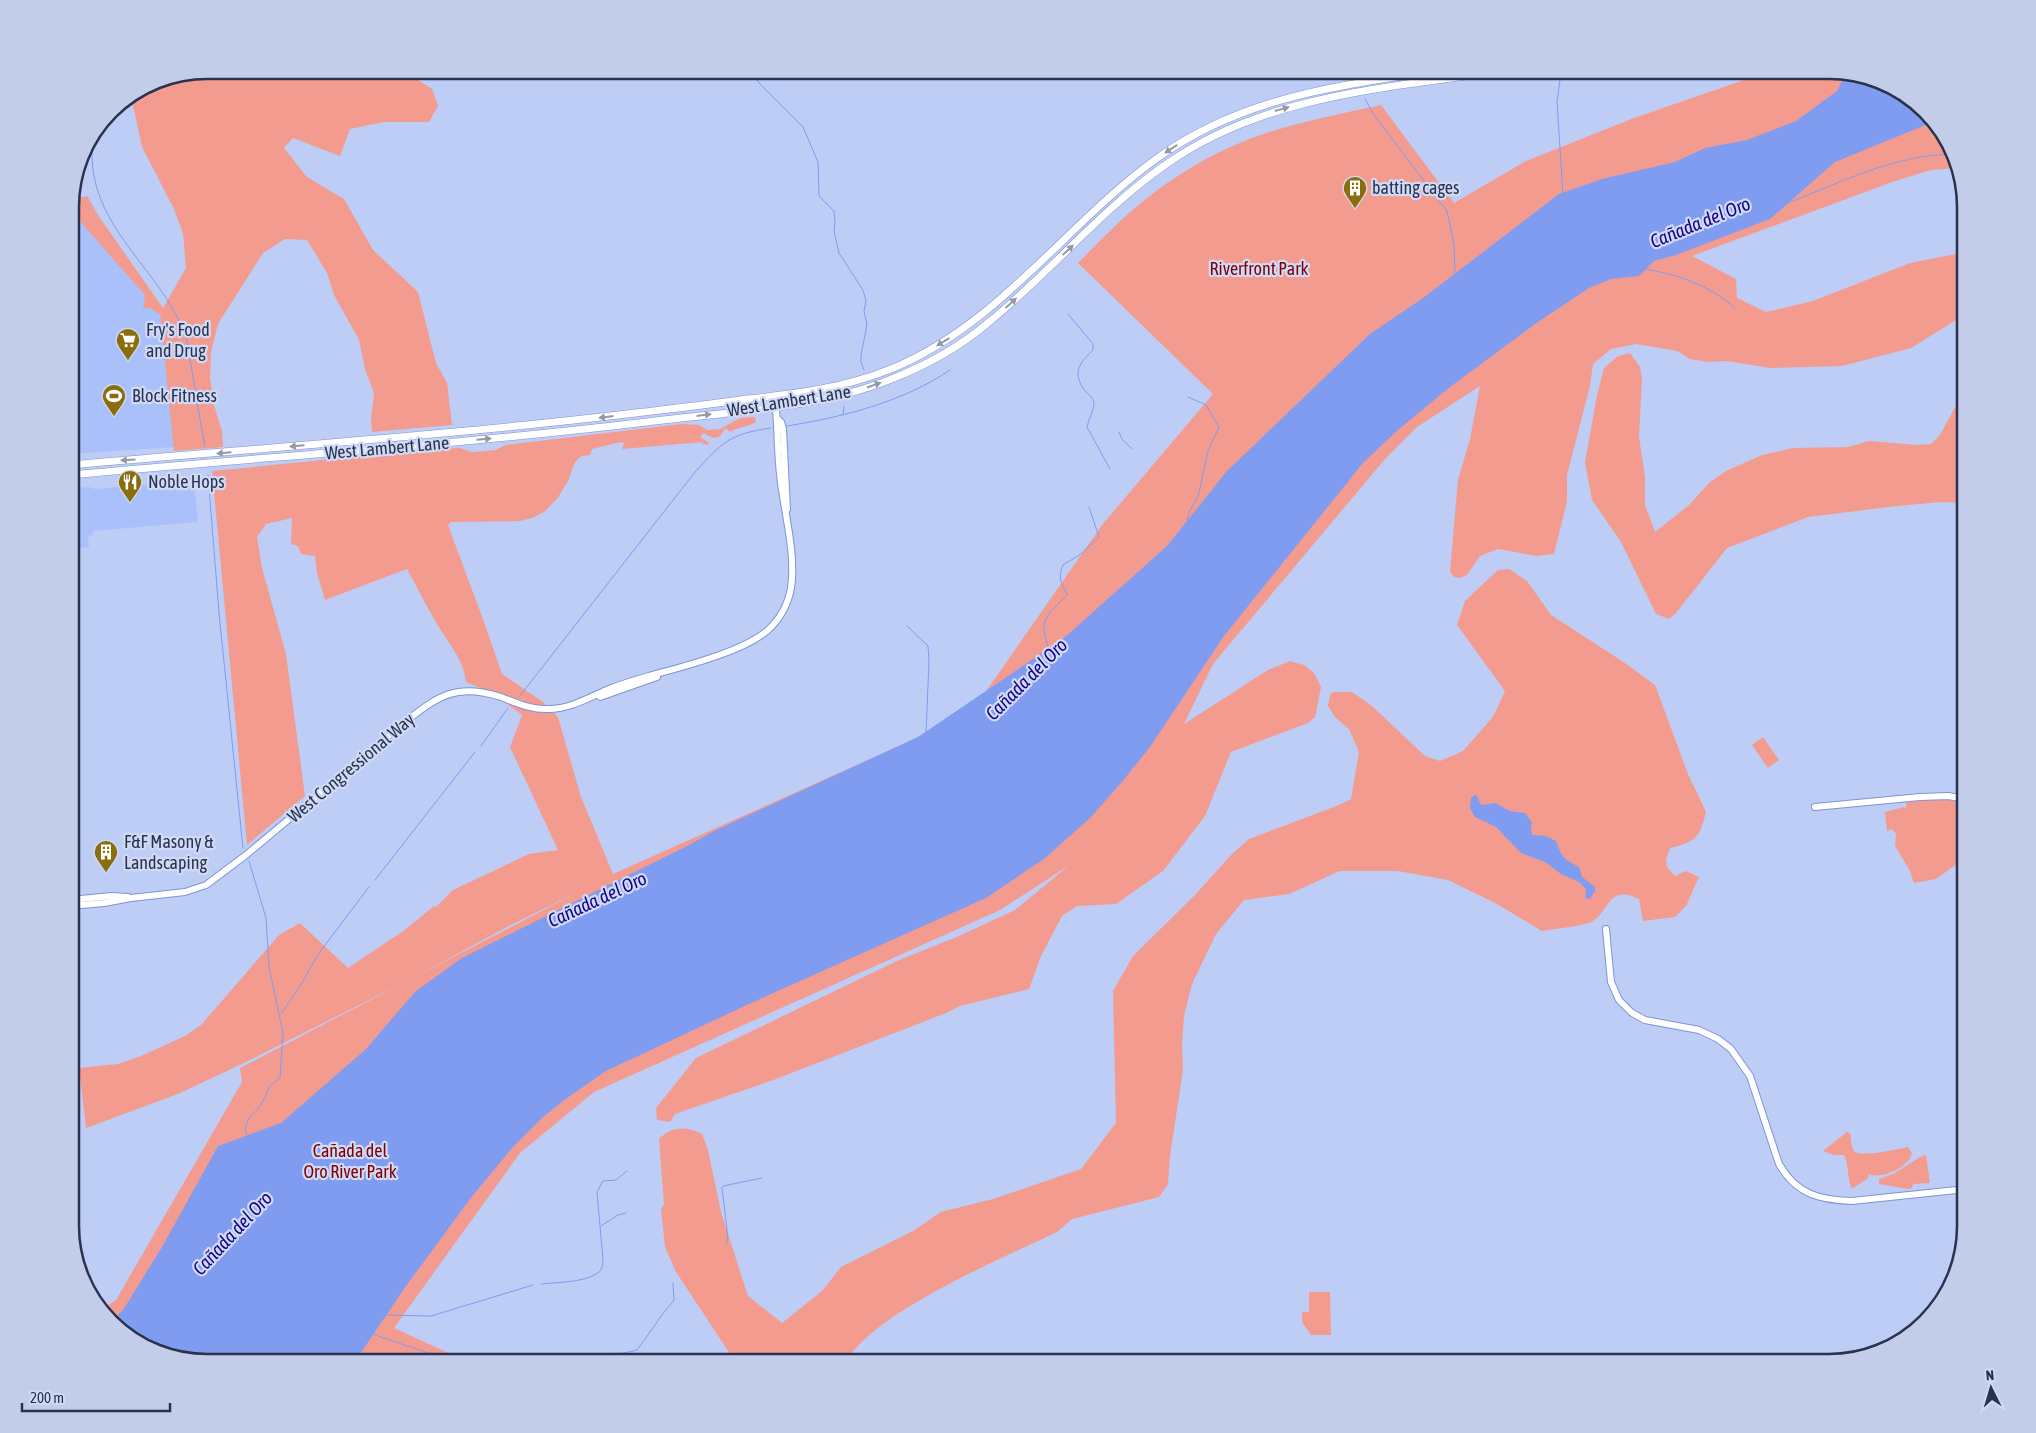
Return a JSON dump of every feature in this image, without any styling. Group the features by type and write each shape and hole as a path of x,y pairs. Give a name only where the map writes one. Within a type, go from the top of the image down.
{"main road":[{"name":"West Lambert Lane","path":"79,464 552,423 775,396 827,388 865,378 908,362 946,340 984,314 1134,176 1167,151 1213,125 1258,106 1303,93 1388,79"},
{"name":"West Lambert Lane","path":"79,474 508,437 776,406 822,399 868,388 912,370 946,352 990,322 1146,179 1198,143 1228,128 1261,115 1316,100 1449,79"}],"street":[{"name":"West Congressional Way","path":"79,906 185,892 206,886 250,852 420,710 443,696 462,692 477,692 538,709 556,709 644,682 668,671 751,642 768,630 777,621 787,602 791,588 787,525 778,460 775,396"},
{"path":"1815,807 1920,797 1957,798"},
{"name":"West Congressional Way","path":"79,899 112,896 131,898"},
{"path":"1606,929 1610,977 1620,1000 1632,1012 1645,1020 1699,1030 1718,1039 1731,1049 1750,1076 1779,1164 1786,1177 1795,1184 1819,1198 1852,1201 1957,1190"}],"shaded area":[{"path":"88,196 160,313 174,447 79,453 79,198"},
{"path":"194,481 198,522 93,531 93,535 88,536 89,547 79,548 79,488 89,487 95,489 153,484 156,487 170,487 175,482"}],"green space":[{"path":"206,79 417,79 432,89 438,106 429,122 384,122 350,129 340,156 293,138 284,148 307,177 344,199 373,250 418,292 436,363 447,383 452,425 372,432 371,419 374,393 365,369 359,340 334,295 327,273 307,240 285,239 263,253 218,324 211,352 210,378 214,405 222,431 223,447 174,451 160,313 158,314 151,308 143,308 144,294 79,220 79,198 87,196 95,211 163,308 186,268 183,233 174,209 142,147 132,102 157,88 181,81"},
{"name":"Riverfront Park","path":"1747,79 1830,79 1863,83 1879,88 1901,100 1920,116 1931,129 1948,157 1952,168 1931,170 1895,181 1692,256 1736,279 1737,298 1766,312 1813,301 1910,263 1957,254 1957,320 1911,348 1842,366 1770,368 1727,361 1708,362 1690,359 1677,351 1636,344 1611,349 1593,364 1590,386 1567,475 1567,502 1554,554 1537,556 1498,549 1480,556 1467,575 1459,578 1454,577 1450,572 1458,480 1470,439 1480,386 1417,427 1385,459 1213,664 1184,724 1268,670 1290,661 1304,665 1314,673 1321,687 1315,717 1308,723 1231,752 1205,816 1163,871 1116,904 1077,906 1062,916 1041,956 1029,989 960,1006 776,1079 675,1114 670,1122 657,1120 656,1108 696,1058 899,960 959,936 1015,910 1068,866 1000,910 594,1092 520,1153 394,1328 450,1354 198,1354 181,1352 150,1341 135,1333 122,1323 107,1306 116,1300 242,1082 240,1068 410,980 178,1094 86,1128 79,1068 118,1064 185,1036 201,1025 279,935 300,923 348,968 406,929 434,906 436,907 453,890 529,854 558,850 510,747 522,715 493,693 466,682 458,656 437,625 407,569 325,600 317,573 315,556 301,554 298,546 291,544 292,518 266,524 257,537 262,568 286,654 305,796 247,845 212,471 425,450 460,448 472,452 496,450 505,445 681,424 699,425 707,430 720,429 740,418 755,417 756,422 730,432 724,429 720,436 716,438 704,433 700,437 709,443 708,445 702,444 703,442 622,449 624,443 621,442 592,449 590,455 581,456 575,462 568,481 557,499 544,512 520,521 451,522 448,525 502,674 543,702 558,717 581,797 613,874 946,725 975,707 1102,525 1213,394 1078,263 1141,203 1179,175 1221,151 1270,132 1381,105 1454,203 1526,161 1634,118","holes":["580,891 412,978 509,926"]},
{"path":"1630,353 1640,367 1642,379 1639,437 1645,477 1645,505 1655,532 1689,505 1709,483 1726,471 1762,455 1793,448 1848,447 1869,441 1917,445 1931,444 1940,435 1957,404 1957,503 1941,502 1897,506 1808,517 1727,548 1676,613 1669,619 1656,614 1621,542 1592,500 1585,462 1597,395 1604,368 1618,356"},
{"path":"1509,569 1527,581 1551,615 1655,685 1688,774 1706,812 1702,827 1696,837 1691,841 1670,848 1666,860 1667,867 1675,876 1686,871 1699,877 1686,906 1675,917 1643,921 1639,899 1629,895 1615,896 1599,916 1589,923 1542,931 1497,904 1448,880 1398,871 1340,871 1289,894 1244,900 1216,934 1192,984 1184,1016 1183,1070 1170,1156 1168,1184 1159,1197 1072,1219 1057,1232 941,1288 910,1306 883,1324 860,1344 852,1354 730,1354 676,1272 665,1247 661,1208 664,1205 659,1139 669,1132 679,1129 702,1134 708,1150 721,1212 748,1296 782,1323 822,1291 841,1267 913,1231 941,1212 993,1199 1081,1169 1116,1123 1113,991 1133,956 1195,895 1231,855 1249,839 1351,799 1359,752 1349,729 1335,717 1328,706 1330,695 1333,692 1352,692 1372,706 1425,756 1440,761 1463,751 1493,717 1505,691 1457,625 1465,601 1498,570"},
{"path":"1763,737 1779,760 1768,768 1752,745"},
{"path":"1942,799 1957,800 1957,864 1936,879 1914,883 1909,869 1895,846 1896,834 1892,829 1887,831 1885,812 1904,807 1906,809 1906,802"},
{"path":"1847,1132 1850,1133 1855,1152 1866,1154 1908,1147 1912,1153 1910,1158 1901,1167 1888,1174 1869,1174 1867,1179 1853,1188 1851,1187 1844,1155 1834,1155 1823,1151"},
{"path":"1926,1155 1930,1183 1913,1184 1912,1188 1908,1189 1879,1184 1879,1179 1893,1174"},
{"path":"1309,1292 1330,1292 1331,1335 1311,1335 1302,1322 1302,1312 1309,1312"}],"water":[{"name":"Cañada del Oro River Park","path":"1843,80 1879,88 1901,100 1927,124 1835,162 1770,219 1676,255 1654,261 1639,276 1611,279 1589,288 1535,324 1450,387 1399,429 1363,463 1224,636 1150,747 1121,783 1090,818 1044,859 986,898 751,1003 606,1071 567,1098 543,1117 512,1148 470,1199 406,1286 360,1354 198,1354 181,1352 150,1341 135,1333 116,1317 123,1310 162,1247 218,1146 281,1123 365,1050 416,991 462,958 714,831 918,737 1064,638 1167,546 1227,471 1370,334 1423,298 1559,194 1602,179 1675,162 1705,148 1747,140 1796,121 1837,91"},
{"path":"1475,795 1481,805 1495,803 1510,811 1525,813 1532,822 1532,835 1546,836 1556,841 1564,857 1579,867 1582,877 1595,887 1595,891 1590,899 1585,898 1586,889 1579,882 1561,874 1545,862 1521,853 1496,827 1475,817 1470,808 1471,798"}],"waterway":[{"path":"756,79 803,127 818,162 819,196 834,211 834,231 839,253 863,290 866,301 864,311 867,324 861,355 864,370"},
{"path":"1560,79 1557,102 1563,194"},
{"path":"1365,99 1374,115 1447,211 1454,244 1455,273"},
{"path":"92,149 96,184 104,208 117,230 176,314 186,337 205,446"},
{"path":"1788,203 1889,164 1910,159 1947,155"},
{"path":"1646,269 1693,282 1714,293 1735,308"},
{"path":"1068,314 1093,344 1093,350 1079,367 1078,377 1083,388 1094,401 1087,427 1110,469"},
{"path":"787,426 872,407 913,391 950,370"},
{"path":"1187,521 1190,510 1198,497 1208,451 1219,427 1206,405 1188,397"},
{"path":"843,414 844,406"},
{"path":"519,697 695,472 720,446 728,441 745,433 771,428"},
{"path":"1119,432 1122,439 1132,449"},
{"path":"208,475 219,613 243,848"},
{"name":"Cañada del Oro","path":"1049,649 1044,624 1046,618 1067,595 1060,578 1063,565 1081,554 1099,537 1089,507"},
{"path":"907,626 928,646 926,733"},
{"path":"481,746 508,708"},
{"path":"375,880 475,752"},
{"path":"247,1137 245,1129 249,1118 260,1107 270,1086 280,1078 283,1033 269,967 266,918 249,861"},
{"path":"281,1014 319,953 369,887"},
{"path":"541,1284 583,1279 601,1270 603,1260 597,1192 603,1181 616,1180 627,1171"},
{"path":"726,1244 728,1238 723,1186 762,1178"},
{"path":"601,1226 618,1215 626,1213"},
{"path":"603,1354 637,1350 674,1300 673,1283"},
{"path":"386,1315 431,1316 533,1285"},
{"path":"372,1334 431,1354"}],"place":[{"name":"batting cages","path":"1355,209"},
{"name":"Fry's Food and Drug","path":"128,361"},
{"name":"Block Fitness","path":"114,417"},
{"name":"Noble Hops","path":"130,503"},
{"name":"F&F Masony & Landscaping","path":"106,873"}]}
